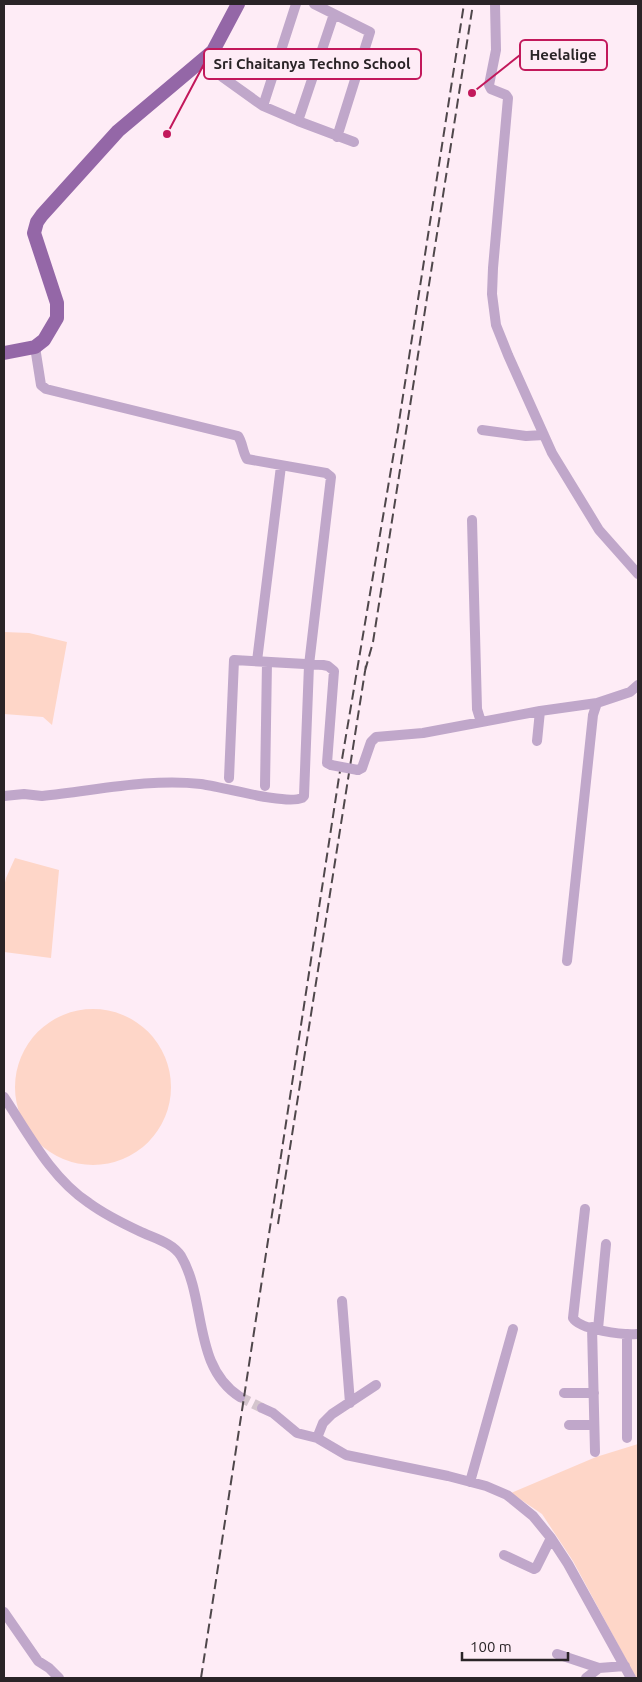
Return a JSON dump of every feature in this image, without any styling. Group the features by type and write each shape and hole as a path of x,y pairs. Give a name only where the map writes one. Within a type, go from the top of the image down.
{"main road":[{"path":"4,353 35,347 44,340 57,318 57,303 34,233 37,222 118,132 213,51 238,4"}],"street":[{"path":"263,106 296,4"},
{"path":"314,4 370,32 337,137"},
{"path":"494,4 496,50 489,85 491,90 506,95 508,98 496,219 492,294 496,325 552,453 599,530 638,574"},
{"path":"298,121 334,14"},
{"path":"200,61 263,106 337,137 354,142"},
{"path":"4,796 24,794 42,796 166,782 201,784 264,797 300,800 304,796 309,665 331,477 326,473 281,466 247,458 243,452 242,441 238,436 43,388 35,347"},
{"path":"482,430 526,436 544,435"},
{"path":"265,786 262,661 281,466"},
{"path":"472,520 477,709 481,722"},
{"path":"229,778 234,660 328,666 334,671 327,762 331,765 358,770 362,768 371,742 376,738 423,733 540,711 597,703 630,692 638,685"},
{"path":"567,962 593,715 597,703"},
{"path":"538,741 540,711"},
{"path":"4,1097 62,1181 88,1203 138,1231 167,1244 180,1254 189,1273 208,1355 216,1372 226,1386 240,1397"},
{"path":"585,1208 573,1318 577,1323 595,1328 635,1332 627,1438"},
{"path":"595,1452 595,1328 606,1244"},
{"path":"342,1301 350,1403"},
{"path":"470,1482 513,1329"},
{"path":"317,1438 323,1423 332,1414 376,1385"},
{"path":"564,1393 594,1393"},
{"path":"262,1408 273,1413 297,1433 317,1438 346,1455 448,1476 507,1495 533,1516 551,1538 568,1564 631,1678"},
{"path":"569,1425 594,1425"},
{"path":"504,1555 534,1569 551,1538"},
{"path":"4,1612 38,1661 59,1678"},
{"path":"557,1654 600,1668 625,1666"},
{"path":"586,1678 600,1668"}],"shaded area":[{"path":"4,632 29,633 67,642 52,725 43,717 4,714"},
{"path":"15,858 59,870 51,958 4,952 4,887"},
{"path":"85,1009 101,1009 116,1012 130,1018 148,1032 162,1050 168,1064 171,1087 168,1110 162,1124 148,1142 130,1156 116,1162 101,1165 85,1165 70,1162 56,1156 38,1142 28,1130 18,1110 15,1095 15,1079 18,1064 24,1050 38,1032 50,1022 70,1012"},
{"path":"638,1444 638,1678 636,1678 573,1561 542,1514 511,1493 596,1457"}],"tunnel":[{"path":"240,1397 262,1408"}],"railway":[{"path":"201,1678 339,777 398,428 464,4"},
{"path":"365,671 373,642 473,4"},
{"path":"278,1224 366,665"}],"place":[{"name":"Heelalige","path":"472,93"},
{"name":"Sri Chaitanya Techno School","path":"167,134"}]}
